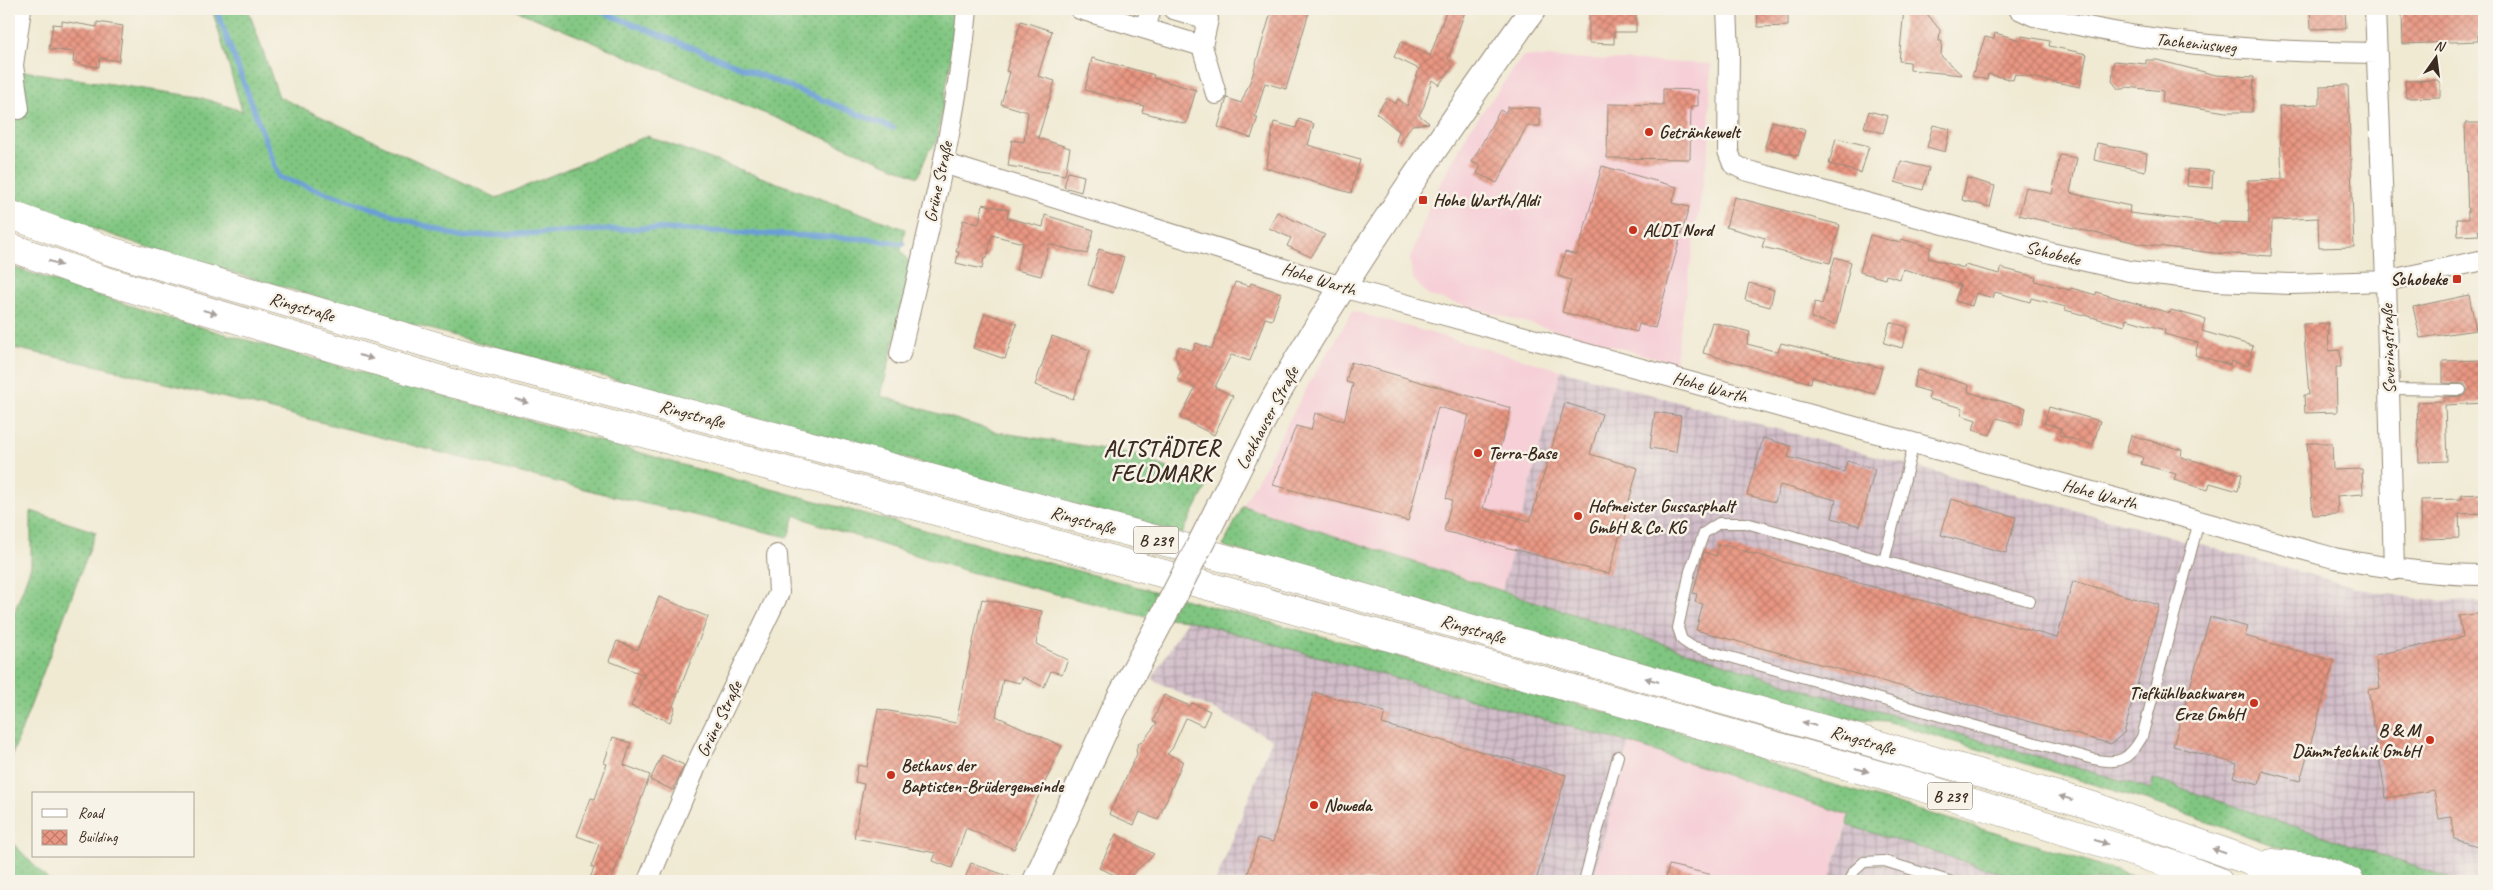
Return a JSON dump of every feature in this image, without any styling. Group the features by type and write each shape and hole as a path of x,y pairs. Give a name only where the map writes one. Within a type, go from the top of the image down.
{"highway":[{"name":"Ringstraße","path":"9,214 110,251 464,354 846,455 1205,553 2071,800 2247,860 2297,881"},
{"name":"Ringstraße","path":"9,247 103,280 455,384 837,484 1219,589 1915,785 2218,881"},
{"path":"2247,860 2317,868 2350,881"}],"street":[{"path":"19,109 13,66 21,9"},
{"name":"Grüne Straße","path":"900,354 943,163 964,40 967,9"},
{"path":"1080,9 1202,46"},
{"path":"1145,28 1151,9"},
{"path":"1173,9 1208,19 1202,46 1216,94"},
{"name":"Lockhauser Straße","path":"1036,881 1113,711 1276,396 1342,287 1428,157 1533,9"},
{"name":"Schobeke","path":"1727,9 1729,53 1728,152 1734,164 1745,170 2051,253 2129,270 2215,281 2291,284 2386,281 2484,260"},
{"name":"Tacheniusweg","path":"2019,9 2034,16 2142,37 2262,50 2377,52"},
{"name":"Severingstraße","path":"2375,9 2386,281 2394,570"},
{"name":"Hohe Warth","path":"943,163 1342,287 2334,558 2394,570 2440,575 2484,575"},
{"name":"Grüne Straße","path":"648,881 700,757 779,593 777,555"}],"lane":[{"path":"2389,389 2460,390"},
{"path":"1884,561 1914,443"},
{"path":"2030,601 1746,523 1719,523 1704,534 1690,571 1678,628 1682,640 1691,646 2109,763 2121,760 2134,751 2142,737 2199,521"},
{"path":"1584,881 1618,756"},
{"path":"1850,881 1854,871 1864,862 1884,861 1949,881"}],"shaded area":[{"path":"1523,56 1711,64 1709,147 1675,363 1429,296 1413,279 1410,259 1432,199 1470,129"},
{"path":"1353,311 1561,370 1502,590 1243,506 1311,380"},
{"path":"1561,370 2370,591 2424,600 2484,602 2484,881 2458,881 2153,779 2151,789 1805,690 1502,590"},
{"path":"1187,620 1629,743 1592,881 1216,881 1272,739 1152,679"},
{"path":"1629,743 1849,815 1829,881 1592,881"},
{"path":"1847,825 2028,881 1829,881"}],"green space":[{"path":"212,9 248,9 279,97 497,198 647,136 905,229 901,251 912,266 881,396 997,432 1135,454 1207,486 1182,534 400,321 162,252 9,200 9,69 199,97 242,111"},
{"path":"513,9 956,9 956,32 936,144 928,152 918,177"},
{"path":"9,266 168,318 693,468 1703,738 1807,777 2062,853 2147,881 2028,881 1847,825 1849,815 1629,743 1187,620 1138,615 970,572 823,526 795,515 788,537 604,494 103,367 9,347"},
{"path":"1243,506 1805,690 2151,789 2153,779 2458,881 2375,881 2148,801 1886,721 1828,717 1223,546"},
{"path":"31,511 96,532 9,763 9,627 31,566"},
{"path":"9,839 49,881 9,881"}],"building":[{"path":"1272,9 1310,9 1286,89 1265,83 1255,117 1258,117 1251,138 1218,127 1227,98 1241,103 1252,77"},
{"path":"1447,9 1466,9 1448,59 1454,64 1439,85 1432,80 1424,106 1419,115 1429,123 1412,125 1400,143 1396,141 1399,131 1376,113 1387,98 1395,104 1398,99 1407,106 1419,69 1394,57 1401,42 1430,56"},
{"path":"1788,9 1788,26 1758,27 1757,10"},
{"path":"1904,9 1923,9 1940,30 1939,41 1942,41 1941,56 1962,75 1910,70 1910,62 1899,61"},
{"path":"2310,9 2345,9 2346,28 2311,29"},
{"path":"2484,9 2484,31 2478,31 2478,41 2403,44 2402,13"},
{"path":"1589,13 1636,13 1636,32 1614,32 1614,44 1589,43"},
{"path":"62,21 97,27 97,22 123,26 119,61 100,58 99,67 83,65 73,62 74,52 49,49 53,24 62,25"},
{"path":"1021,21 1052,31 1038,76 1055,81 1038,138 1070,148 1065,175 1008,166 1012,140 1024,142 1028,112 1001,104 1010,72 1006,71"},
{"path":"1995,33 2021,40 2022,36 2050,41 2049,46 2087,54 2080,87 2015,74 2013,80 1988,74 1987,80 1972,76 1985,37 1994,39"},
{"path":"1092,58 1154,75 1153,78 1196,90 1186,124 1142,112 1144,106 1085,90"},
{"path":"2146,60 2157,60 2216,75 2254,77 2252,112 2226,112 2162,102 2163,91 2127,87 2118,89 2112,81 2114,61 2146,64"},
{"path":"2440,80 2440,97 2406,98 2405,81"},
{"path":"2348,85 2354,247 2319,248 2318,218 2272,220 2271,256 2213,253 2141,244 2019,215 2026,187 2052,194 2060,155 2077,158 2070,193 2130,206 2129,213 2220,224 2220,222 2249,223 2248,180 2282,179 2279,106 2320,104 2320,86"},
{"name":"Getränkewelt","path":"1663,89 1698,90 1698,106 1691,106 1690,159 1607,158 1608,104 1663,105"},
{"path":"1508,107 1540,108 1540,126 1527,126 1497,183 1477,173 1481,166 1472,162 1500,110 1505,113"},
{"path":"1869,111 1888,116 1883,133 1864,127"},
{"path":"1299,119 1314,124 1308,145 1360,160 1351,193 1266,168 1274,122 1296,128"},
{"path":"1772,121 1805,130 1798,156 1765,147"},
{"path":"2465,123 2484,123 2484,230 2478,230 2479,235 2458,236 2457,219 2468,219"},
{"path":"1933,125 1950,129 1945,152 1927,147"},
{"path":"1836,138 1869,146 1861,173 1829,164"},
{"path":"2097,143 2147,153 2145,171 2094,160"},
{"path":"1901,161 1929,168 1923,190 1895,182"},
{"name":"ALDI Nord","path":"1602,166 1677,187 1672,203 1689,207 1655,328 1639,324 1637,332 1562,312 1571,280 1558,276 1565,252 1577,255"},
{"path":"2188,169 2213,171 2212,188 2187,186"},
{"path":"1068,172 1084,176 1081,192 1064,187"},
{"path":"1967,178 1995,186 1990,207 1962,200"},
{"path":"1734,197 1840,225 1830,263 1762,247 1765,238 1726,227"},
{"path":"983,204 1009,210 1007,218 1043,227 1045,215 1094,230 1087,254 1049,244 1041,276 1016,270 1023,243 992,235 987,258 984,258 982,269 956,263 959,252 956,252 963,220 979,224"},
{"path":"1277,212 1325,235 1311,257 1287,246 1291,238 1269,228"},
{"path":"1870,235 1900,243 1901,239 1931,247 1928,258 1964,268 1965,265 2000,274 2001,268 2036,277 2035,281 2070,290 2071,288 2096,295 2096,292 2170,313 2171,310 2205,319 2202,331 2253,346 2248,366 2231,361 2230,365 2195,355 2198,343 2164,334 2165,330 2126,319 2125,326 2065,310 2066,307 2031,298 2030,302 1995,292 1993,298 1976,293 1972,306 1955,301 1960,285 1903,269 1900,279 1886,275 1885,279 1860,272"},
{"path":"1099,249 1124,257 1113,293 1088,285"},
{"path":"1835,257 1851,262 1836,325 1811,318 1815,302 1822,304"},
{"path":"1235,282 1250,286 1251,283 1281,293 1272,320 1265,318 1250,361 1231,355 1215,387 1233,396 1214,435 1180,418 1195,388 1177,379 1181,371 1175,355 1179,346 1193,351 1196,343 1212,349"},
{"path":"1749,283 1774,290 1770,307 1745,300"},
{"path":"2469,295 2476,330 2420,338 2413,307"},
{"path":"985,313 1017,324 1005,359 973,348"},
{"path":"1712,322 1750,332 1747,344 1778,352 1781,343 1882,368 1874,394 1812,377 1811,383 1703,353"},
{"path":"1890,322 1908,327 1902,348 1884,343"},
{"path":"2328,323 2329,351 2340,350 2341,367 2336,367 2337,412 2305,413 2304,395 2309,395 2303,324"},
{"path":"1052,336 1090,350 1073,399 1035,385"},
{"path":"2484,360 2484,403 2445,405 2447,461 2419,462 2417,402 2444,401 2444,397 2464,396 2468,391 2464,384 2443,383 2443,361"},
{"path":"1351,362 1511,408 1483,508 1530,521 1565,403 1602,414 1590,454 1638,468 1609,574 1444,531 1452,500 1446,498 1469,415 1438,407 1408,521 1273,485 1296,426 1311,430 1315,413 1344,421 1353,384 1346,382"},
{"path":"1918,370 1969,385 1968,392 2026,408 2022,425 1997,418 1990,435 1973,430 1976,420 1961,415 1963,408 1928,399 1930,392 1913,387"},
{"path":"2049,407 2100,421 2093,445 2059,435 2061,428 2044,423"},
{"path":"1655,412 1681,416 1676,452 1650,448"},
{"path":"2131,435 2182,450 2181,457 2242,474 2238,491 2210,483 2208,490 2174,480 2176,474 2141,464 2143,457 2126,452"},
{"path":"1763,438 1791,446 1788,457 1844,472 1847,461 1875,469 1860,526 1832,518 1836,500 1780,485 1775,502 1747,495"},
{"path":"2307,443 2332,443 2333,470 2362,469 2363,494 2337,496 2338,514 2313,515"},
{"path":"2480,494 2481,498 2484,498 2484,513 2459,514 2460,538 2422,539 2421,500 2462,499 2462,495"},
{"path":"1951,499 2016,517 2006,553 1941,535"},
{"path":"1719,544 2057,638 2073,581 2159,605 2124,733 2111,744 1696,630 1703,604 1695,602 1697,594 1693,593 1704,552 1716,556"},
{"path":"659,597 708,617 673,706 675,708 670,722 631,706 644,675 609,661 617,641 638,650"},
{"path":"982,599 1042,611 1036,644 1068,660 1062,674 1051,671 1044,687 1023,677 1020,683 1003,679 996,716 1062,746 1014,849 966,828 952,868 933,861 936,853 854,838 864,784 855,782 858,765 867,767 878,709 956,723"},
{"name":"B & M Dämmtechnik GmbH","path":"2484,613 2484,848 2454,839 2451,817 2439,819 2434,790 2386,798 2368,690 2380,688 2375,655 2463,637 2459,616"},
{"name":"Tiefkühlbackwaren Erze GmbH","path":"2210,617 2248,627 2245,636 2334,661 2300,781 2262,771 2259,784 2233,777 2237,764 2173,746"},
{"path":"1314,692 1385,712 1382,724 1566,775 1536,881 1246,881 1258,838 1273,842"},
{"path":"1164,695 1190,706 1192,703 1210,711 1203,726 1186,718 1172,749 1167,754 1183,761 1158,820 1140,812 1134,825 1109,814 1137,754 1138,744 1142,742 1157,723 1153,721"},
{"path":"613,737 631,743 624,765 650,775 611,881 589,881 594,868 591,867 599,844 577,836 591,798 595,799 607,764 604,763"},
{"path":"662,755 684,765 673,790 650,780"},
{"path":"1116,834 1154,854 1126,880 1099,868"},
{"path":"971,863 1016,879 1015,881 964,881"},
{"path":"1669,865 1713,875 1712,881 1665,881"}],"waterway":[{"path":"216,9 279,177 459,237 645,228 869,239 903,244"},
{"path":"595,9 893,128"}],"place":[{"name":"Getränkewelt","path":"1649,132"},
{"name":"Hohe Warth/Aldi","path":"1423,200"},
{"name":"ALDI Nord","path":"1633,230"},
{"name":"Schobeke","path":"2457,279"},
{"name":"Terra-Base","path":"1478,453"},
{"name":"Hofmeister Gussasphalt GmbH & Co. KG","path":"1578,516"},
{"name":"Tiefkühlbackwaren Erze GmbH","path":"2254,703"},
{"name":"B & M Dämmtechnik GmbH","path":"2430,740"},
{"name":"Bethaus der Baptisten-Brüdergemeinde","path":"891,775"},
{"name":"Noweda","path":"1314,805"}],"district":[{"name":"ALTSTÄDTER FELDMARK","path":"1162,460"}]}
